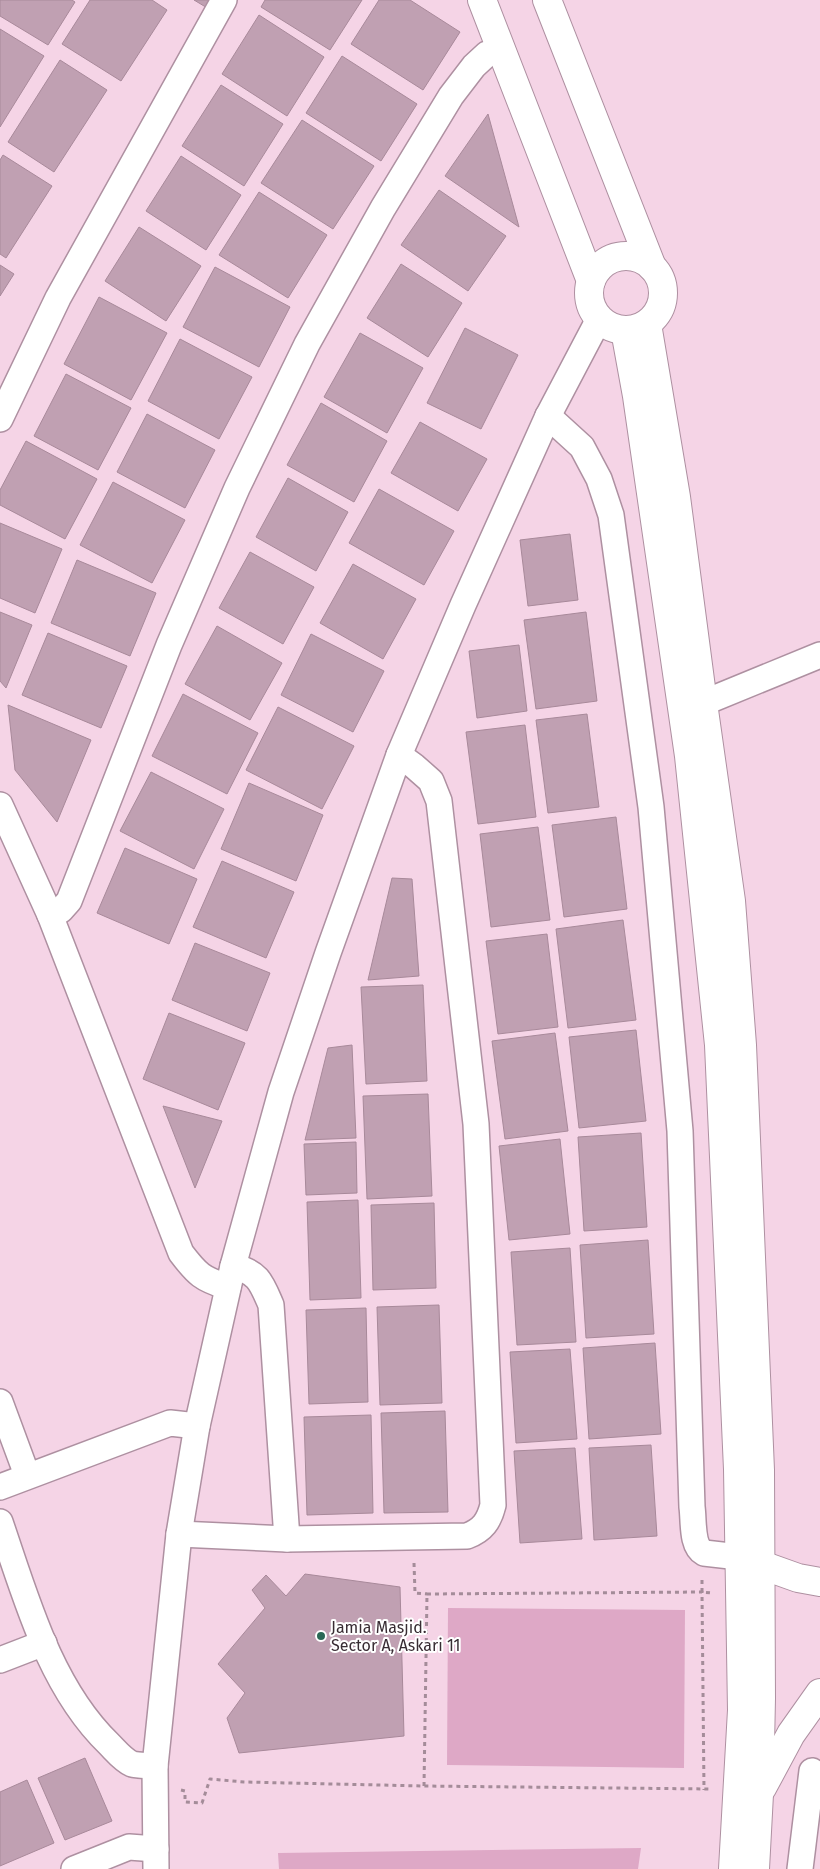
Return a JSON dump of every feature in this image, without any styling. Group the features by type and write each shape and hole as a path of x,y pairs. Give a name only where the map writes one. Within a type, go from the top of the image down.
{"street":[{"path":"0,418 58,298 224,0"},
{"path":"482,0 591,281 590,301 593,310 599,319 611,327 636,327 658,312 663,296 661,280 652,267 547,0"},
{"path":"50,915 61,910 69,901 169,645 237,488 307,344 383,208 451,96 474,66 487,54 501,50"},
{"path":"591,281 601,266 617,257 636,257 652,267"},
{"path":"74,1869 129,1847 156,1859 155,1777 179,1534 197,1426 231,1276 281,1092 328,953 399,755 463,605 548,416 599,319"},
{"path":"636,327 676,497 731,901 742,1045 760,1470 750,1561 741,1680 755,1869"},
{"path":"636,327 637,396 689,756 719,1045 738,1460 750,1561 762,1698 734,1869"},
{"path":"548,416 582,447 599,479 611,515 651,806 680,1131 692,1507 696,1541 698,1548 704,1553 750,1561 798,1578 820,1582"},
{"path":"703,703 820,655"},
{"path":"179,1534 286,1538 467,1536 485,1526 491,1515 493,1505 476,1124 439,801 431,781 399,755"},
{"path":"0,805 50,915 181,1253 197,1274 212,1282 248,1270 262,1284 270,1305 286,1538"},
{"path":"0,1403 27,1475"},
{"path":"0,1487 27,1475 170,1423 197,1426"},
{"path":"0,1522 44,1644 62,1682 99,1734 122,1757 155,1777"},
{"path":"0,1660 44,1644"},
{"path":"741,1680 774,1706 802,1717"},
{"path":"748,1791 776,1760 802,1717 820,1693"},
{"path":"800,1869 812,1771"}],"path":[{"path":"413,1537 415,1594 702,1592 704,1790"},
{"path":"424,1786 427,1594"},
{"path":"155,1777 185,1791 184,1802 202,1802 210,1780 424,1786 748,1791"}],"shaded area":[{"path":"448,1608 685,1610 684,1768 447,1765"},
{"path":"641,1848 638,1869 279,1869 278,1853"}],"building":[{"path":"0,0 72,0 75,2 48,45 0,16"},
{"path":"90,0 152,0 167,10 121,81 62,44"},
{"path":"194,0 215,0 209,9"},
{"path":"265,0 362,0 330,50 261,7"},
{"path":"379,0 410,0 460,32 423,90 351,44"},
{"path":"259,15 324,57 287,116 222,74"},
{"path":"0,29 44,56 0,127"},
{"path":"342,56 417,104 381,161 306,113"},
{"path":"60,60 107,90 54,172 8,142"},
{"path":"221,85 283,124 244,186 182,146"},
{"path":"488,114 519,227 445,176"},
{"path":"302,120 374,166 333,229 261,183"},
{"path":"3,155 52,186 6,258 0,254 0,160"},
{"path":"181,156 241,195 206,250 146,211"},
{"path":"439,190 506,236 468,291 401,245"},
{"path":"259,192 327,235 288,298 219,255"},
{"path":"139,227 201,266 166,321 105,281"},
{"path":"401,264 462,303 428,357 367,318"},
{"path":"0,265 14,274 0,296"},
{"path":"215,267 290,307 259,367 183,327"},
{"path":"99,297 167,333 131,400 64,364"},
{"path":"465,328 518,355 481,429 427,403"},
{"path":"360,333 423,368 387,433 324,397"},
{"path":"180,339 252,377 219,439 148,401"},
{"path":"66,374 131,408 98,470 34,436"},
{"path":"321,403 387,441 354,502 287,465"},
{"path":"147,414 215,450 185,508 117,472"},
{"path":"420,422 487,459 458,511 391,473"},
{"path":"26,441 97,479 65,539 0,505 0,490"},
{"path":"288,478 348,512 316,571 256,537"},
{"path":"113,482 185,520 152,583 80,545"},
{"path":"379,489 454,531 424,585 349,543"},
{"path":"0,523 62,549 35,613 0,598"},
{"path":"570,534 578,600 528,606 520,540"},
{"path":"250,552 314,587 283,644 219,608"},
{"path":"77,560 156,593 130,656 51,623"},
{"path":"353,564 416,599 383,659 320,623"},
{"path":"0,612 32,625 6,688 0,681"},
{"path":"586,612 597,701 536,709 524,620"},
{"path":"217,626 282,663 250,720 185,684"},
{"path":"48,633 127,666 101,728 22,695"},
{"path":"311,634 384,671 353,732 281,695"},
{"path":"519,645 527,711 477,718 469,651"},
{"path":"183,694 258,733 227,794 152,756"},
{"path":"8,705 91,740 57,822 15,770"},
{"path":"278,707 354,746 322,809 246,770"},
{"path":"587,714 599,807 548,813 536,720"},
{"path":"525,725 536,817 478,824 466,732"},
{"path":"151,772 224,809 194,869 120,831"},
{"path":"249,783 323,815 296,881 221,849"},
{"path":"616,817 627,909 564,917 552,825"},
{"path":"538,827 550,920 491,927 480,834"},
{"path":"125,848 197,879 169,944 97,913"},
{"path":"222,861 294,892 266,958 193,927"},
{"path":"392,878 412,879 419,976 368,980"},
{"path":"623,920 636,1020 568,1028 556,929"},
{"path":"547,934 558,1027 498,1034 486,941"},
{"path":"195,943 270,973 247,1031 172,1000"},
{"path":"423,985 427,1081 366,1084 361,987"},
{"path":"169,1013 245,1043 218,1110 143,1079"},
{"path":"636,1030 646,1121 579,1128 569,1037"},
{"path":"555,1033 568,1131 505,1139 492,1041"},
{"path":"352,1045 356,1138 305,1140 328,1048"},
{"path":"428,1094 432,1196 367,1199 363,1096"},
{"path":"163,1106 222,1121 195,1188"},
{"path":"641,1133 647,1227 584,1231 578,1137"},
{"path":"560,1139 570,1234 509,1240 499,1146"},
{"path":"356,1142 357,1193 306,1195 304,1144"},
{"path":"358,1200 361,1298 310,1300 307,1202"},
{"path":"434,1203 436,1288 373,1290 371,1205"},
{"path":"648,1240 654,1334 586,1338 580,1245"},
{"path":"570,1248 576,1342 517,1345 511,1252"},
{"path":"439,1305 442,1403 380,1405 377,1307"},
{"path":"366,1308 368,1402 309,1404 306,1310"},
{"path":"655,1343 661,1434 589,1439 583,1348"},
{"path":"570,1349 577,1439 516,1443 510,1352"},
{"path":"445,1411 448,1512 384,1513 381,1413"},
{"path":"371,1415 373,1513 307,1515 304,1417"},
{"path":"651,1445 657,1536 594,1540 589,1448"},
{"path":"575,1448 582,1539 520,1543 514,1451"},
{"name":"Jamia Masjid. Sector A, Askari 11","path":"305,1574 400,1587 404,1736 239,1753 227,1718 245,1693 218,1664 265,1608 252,1590 266,1575 286,1596"},
{"path":"85,1758 112,1821 65,1840 38,1778"},
{"path":"27,1780 54,1843 0,1866 0,1792"}],"place":[{"name":"Jamia Masjid. Sector A, Askari 11","path":"321,1636"}]}
